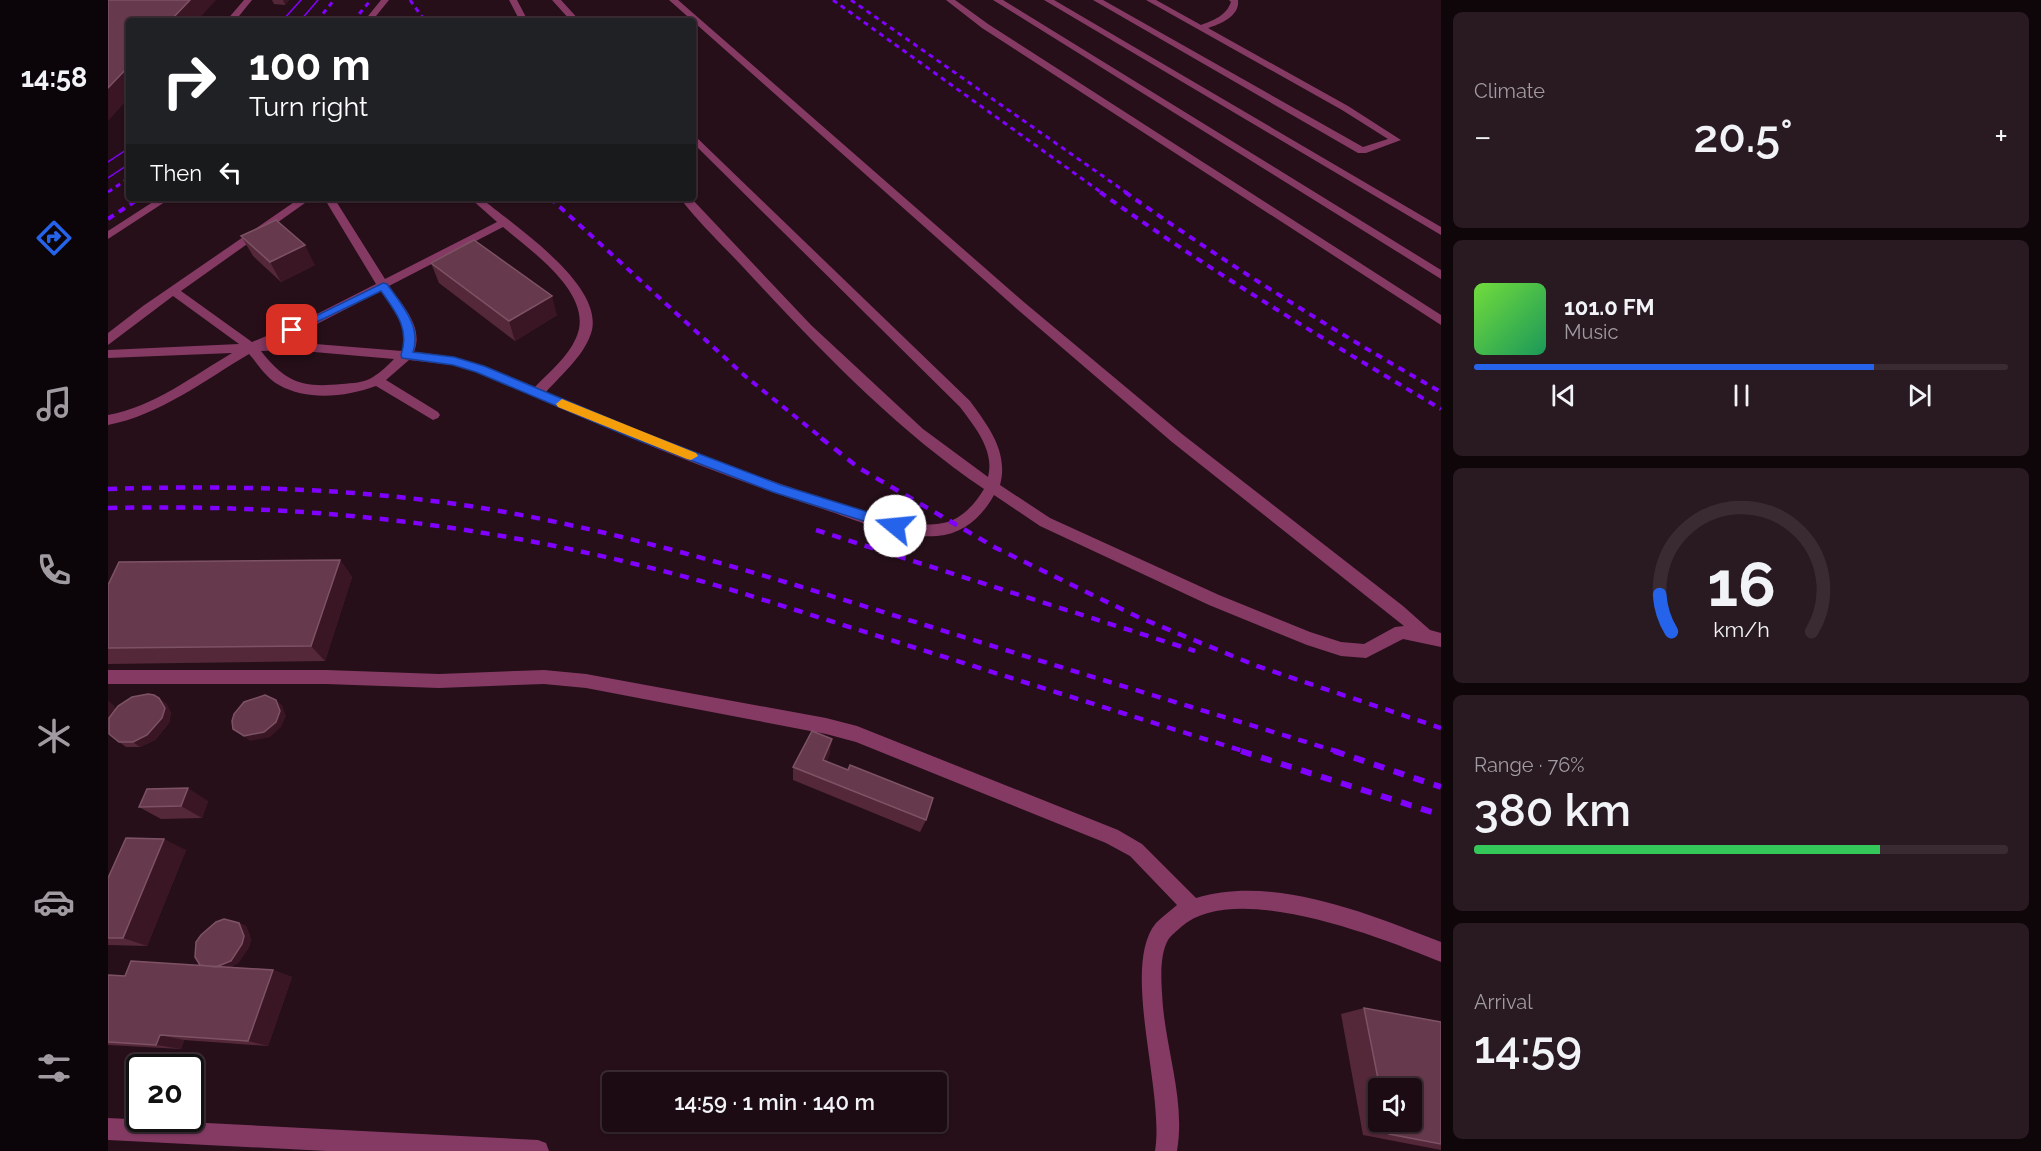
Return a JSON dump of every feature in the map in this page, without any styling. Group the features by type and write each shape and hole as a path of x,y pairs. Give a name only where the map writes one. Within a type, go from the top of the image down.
{"lane":[{"path":"233,18 248,0"},
{"path":"370,18 385,0"},
{"path":"513,0 522,18"},
{"path":"556,0 573,18"},
{"path":"673,0 693,18"},
{"path":"950,0 985,26 1441,321"},
{"path":"997,0 1441,275"},
{"path":"1048,0 1441,232"},
{"path":"1097,0 1362,151 1396,140 1345,108 1150,0"},
{"path":"1201,28 1221,21 1233,10 1235,2 1233,0"},
{"path":"696,20 1021,306 1177,438 1398,611 1425,635"},
{"path":"108,354 291,346 406,355 463,364 634,434 797,496 912,530 935,530 961,524 974,513 991,488 998,469 995,450 965,404 696,140"},
{"path":"108,236 161,201"},
{"path":"108,341 119,329 303,201"},
{"path":"174,291 251,347 269,370 282,381 299,388 341,390 377,381 406,355 411,343 407,320 383,286 331,201"},
{"path":"478,201 573,286 582,300 586,319 585,332 580,344 537,393"},
{"path":"688,201 815,336 918,432 991,488 1046,522 1214,600 1307,638 1341,649 1366,651 1401,632 1441,640"},
{"path":"108,420 124,417 157,403 251,347 313,321 503,223"},
{"path":"377,381 433,415"},
{"path":"108,677 326,677 439,681 544,677 586,681 826,726 857,734 1112,836 1136,850 1192,907"},
{"path":"1166,1151 1168,1110 1153,1009 1152,964 1162,931 1180,913 1203,902 1235,899 1282,902 1329,913 1441,952"},
{"path":"108,1129 538,1151"}],"building":[{"path":"108,0 190,0 173,18 126,18 126,69 108,88"},
{"path":"276,220 305,245 270,262 241,236"},
{"path":"474,240 552,296 509,321 431,263"},
{"path":"340,560 311,646 108,648 108,585 119,562"},
{"path":"148,694 159,698 165,708 162,718 147,735 133,742 119,742 109,734 109,718 118,706 132,697"},
{"path":"265,695 276,700 280,711 276,722 264,732 244,736 233,729 234,714 244,702"},
{"path":"812,731 832,739 823,760 848,770 850,765 933,798 926,820 793,767"},
{"path":"188,788 181,806 139,807 147,789"},
{"path":"126,838 164,839 123,938 108,938 108,878"},
{"path":"224,919 239,923 244,936 242,944 231,961 216,967 200,965 195,957 196,942 216,922"},
{"path":"131,961 273,970 248,1041 160,1035 156,1045 108,1042 108,975 125,976"},
{"path":"1364,1008 1441,1022 1441,1144 1389,1134 1389,1132 1422,1132 1422,1078 1378,1078"}],"tram line":[{"path":"285,18 301,0"},
{"path":"303,18 318,0"},
{"path":"108,162 126,150"},
{"path":"108,178 126,166"}],"railway":[{"path":"319,18 334,0"},
{"path":"356,18 371,0"},
{"path":"410,0 423,18"},
{"path":"833,0 1102,193"},
{"path":"851,0 1127,193"},
{"path":"108,192 126,180"},
{"path":"1100,192 1226,277 1441,409"},
{"path":"1125,192 1280,296 1441,392"},
{"path":"108,219 135,201"},
{"path":"553,201 745,376 823,439"},
{"path":"821,438 859,468 996,548 1138,617 1257,666 1441,728"},
{"path":"108,489 202,487 342,492 482,508 595,530 761,575 1339,752"},
{"path":"108,508 268,510 345,515 498,535 574,550 729,589 1246,752"},
{"path":"816,530 1195,651"},
{"path":"1241,751 1441,815"},
{"path":"1334,751 1441,787"}],"slow traffic":[{"path":"562,404 691,456"}],"route":[{"path":"292,330 383,286 407,320 411,343 406,355 454,361 480,369 634,434 797,496 895,526"}]}
